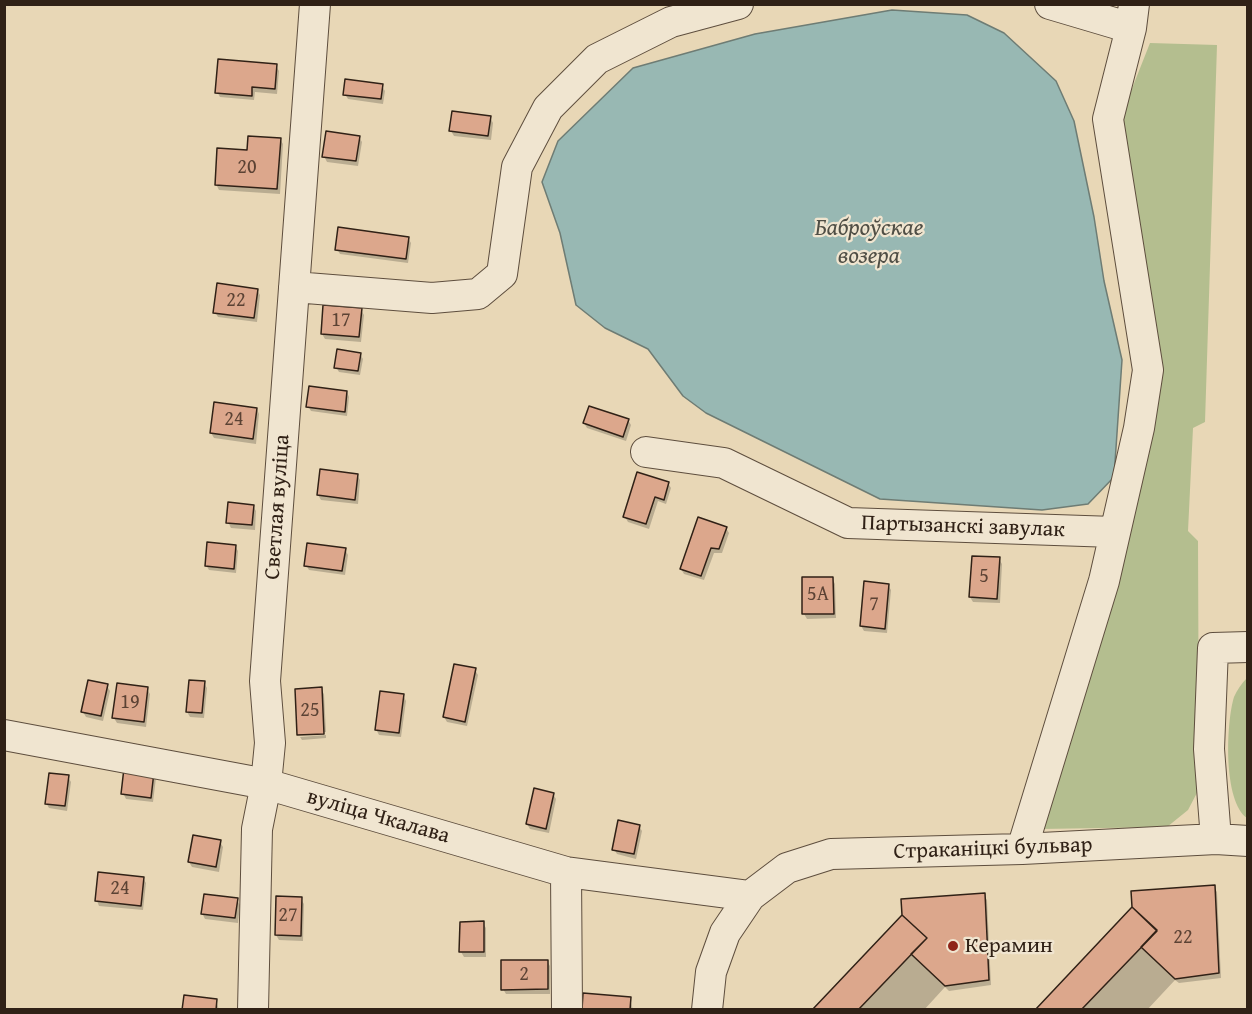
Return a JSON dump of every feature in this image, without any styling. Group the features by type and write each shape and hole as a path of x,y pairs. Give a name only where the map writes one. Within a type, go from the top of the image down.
{"street":[{"name":"Светлая вуліца","path":"253,1010 257,830 266,784 270,743 265,681 315,4"},
{"path":"294,287 432,298 478,294 502,274 517,166 548,108 597,59 671,22 738,4"},
{"path":"1022,849 1104,581 1139,428 1148,370 1108,119 1133,16 1050,4"},
{"name":"Партызанскі завулак","path":"646,452 724,462 848,523 1114,532"},
{"path":"1216,839 1209,749 1213,648 1248,647"},
{"name":"вуліца Чкалава","path":"4,735 266,784 566,872 750,896"},
{"name":"Страканіцкі бульвар","path":"707,1010 711,972 725,933 750,896 787,868 831,854 1022,849 1216,839 1248,841"},
{"path":"566,872 567,1010"}],"green space":[{"path":"1150,43 1217,45 1205,422 1193,428 1188,531 1198,541 1199,789 1188,810 1167,827 1040,829 1158,367 1118,124"},
{"path":"1247,678 1247,818 1239,809 1234,796 1230,779 1228,742 1234,697"}],"water":[{"name":"Баброўскае возера","path":"892,10 967,15 1004,33 1056,81 1074,121 1094,217 1104,281 1122,360 1114,477 1088,504 1042,510 880,499 706,413 683,396 648,349 605,328 576,305 560,233 542,182 558,141 633,68 755,34"}],"building":[{"path":"218,59 277,64 275,89 252,87 252,96 215,93"},
{"path":"345,79 383,84 381,99 343,95"},
{"path":"452,111 491,116 488,136 449,131"},
{"path":"326,131 360,136 356,161 322,157"},
{"path":"248,136 281,138 277,189 215,185 217,148 247,150"},
{"path":"338,227 409,237 406,259 335,250"},
{"path":"217,283 258,289 254,318 213,313"},
{"path":"323,305 362,308 359,337 321,334"},
{"path":"337,349 361,353 358,371 334,368"},
{"path":"309,386 347,391 345,412 306,407"},
{"path":"214,402 257,408 253,439 210,433"},
{"path":"589,406 629,419 623,437 583,423"},
{"path":"320,469 358,474 355,500 317,495"},
{"path":"637,472 669,482 664,500 655,497 646,524 623,517"},
{"path":"228,502 254,505 252,525 226,523"},
{"path":"698,517 727,527 719,549 711,548 701,576 680,569"},
{"path":"207,542 236,545 234,569 205,566"},
{"path":"307,543 346,548 342,571 304,566"},
{"path":"972,556 1000,557 997,599 969,597"},
{"path":"802,577 833,577 834,614 802,614"},
{"path":"864,581 889,584 885,629 860,626"},
{"path":"454,664 476,668 465,722 443,717"},
{"path":"88,680 108,684 101,716 81,712"},
{"path":"189,680 205,681 202,713 186,712"},
{"path":"117,683 148,687 144,722 112,718"},
{"path":"322,687 324,734 297,735 295,689"},
{"path":"380,691 404,694 399,733 375,730"},
{"path":"124,768 154,772 151,798 121,794"},
{"path":"49,773 69,775 65,806 45,804"},
{"path":"534,788 554,793 546,829 526,824"},
{"path":"618,820 640,825 634,854 612,850"},
{"path":"193,835 221,840 216,867 188,862"},
{"path":"98,872 144,877 141,906 95,901"},
{"path":"1215,885 1219,973 1175,979 1141,947 1157,930 1132,907 1131,891"},
{"name":"Керамин","path":"985,893 989,980 945,986 911,954 927,938 902,915 901,899"},
{"path":"204,894 238,898 235,918 201,914"},
{"path":"276,896 302,897 301,936 275,935"},
{"path":"1132,907 1157,931 1081,1010 1035,1010"},
{"path":"902,915 927,938 858,1010 812,1010"},
{"path":"484,921 484,952 459,952 460,922"},
{"path":"501,960 548,960 548,989 501,990"},
{"path":"583,993 631,997 630,1010 582,1010"},
{"path":"184,995 217,999 216,1010 182,1010"}],"place":[{"name":"Керамин","path":"953,946"}]}
